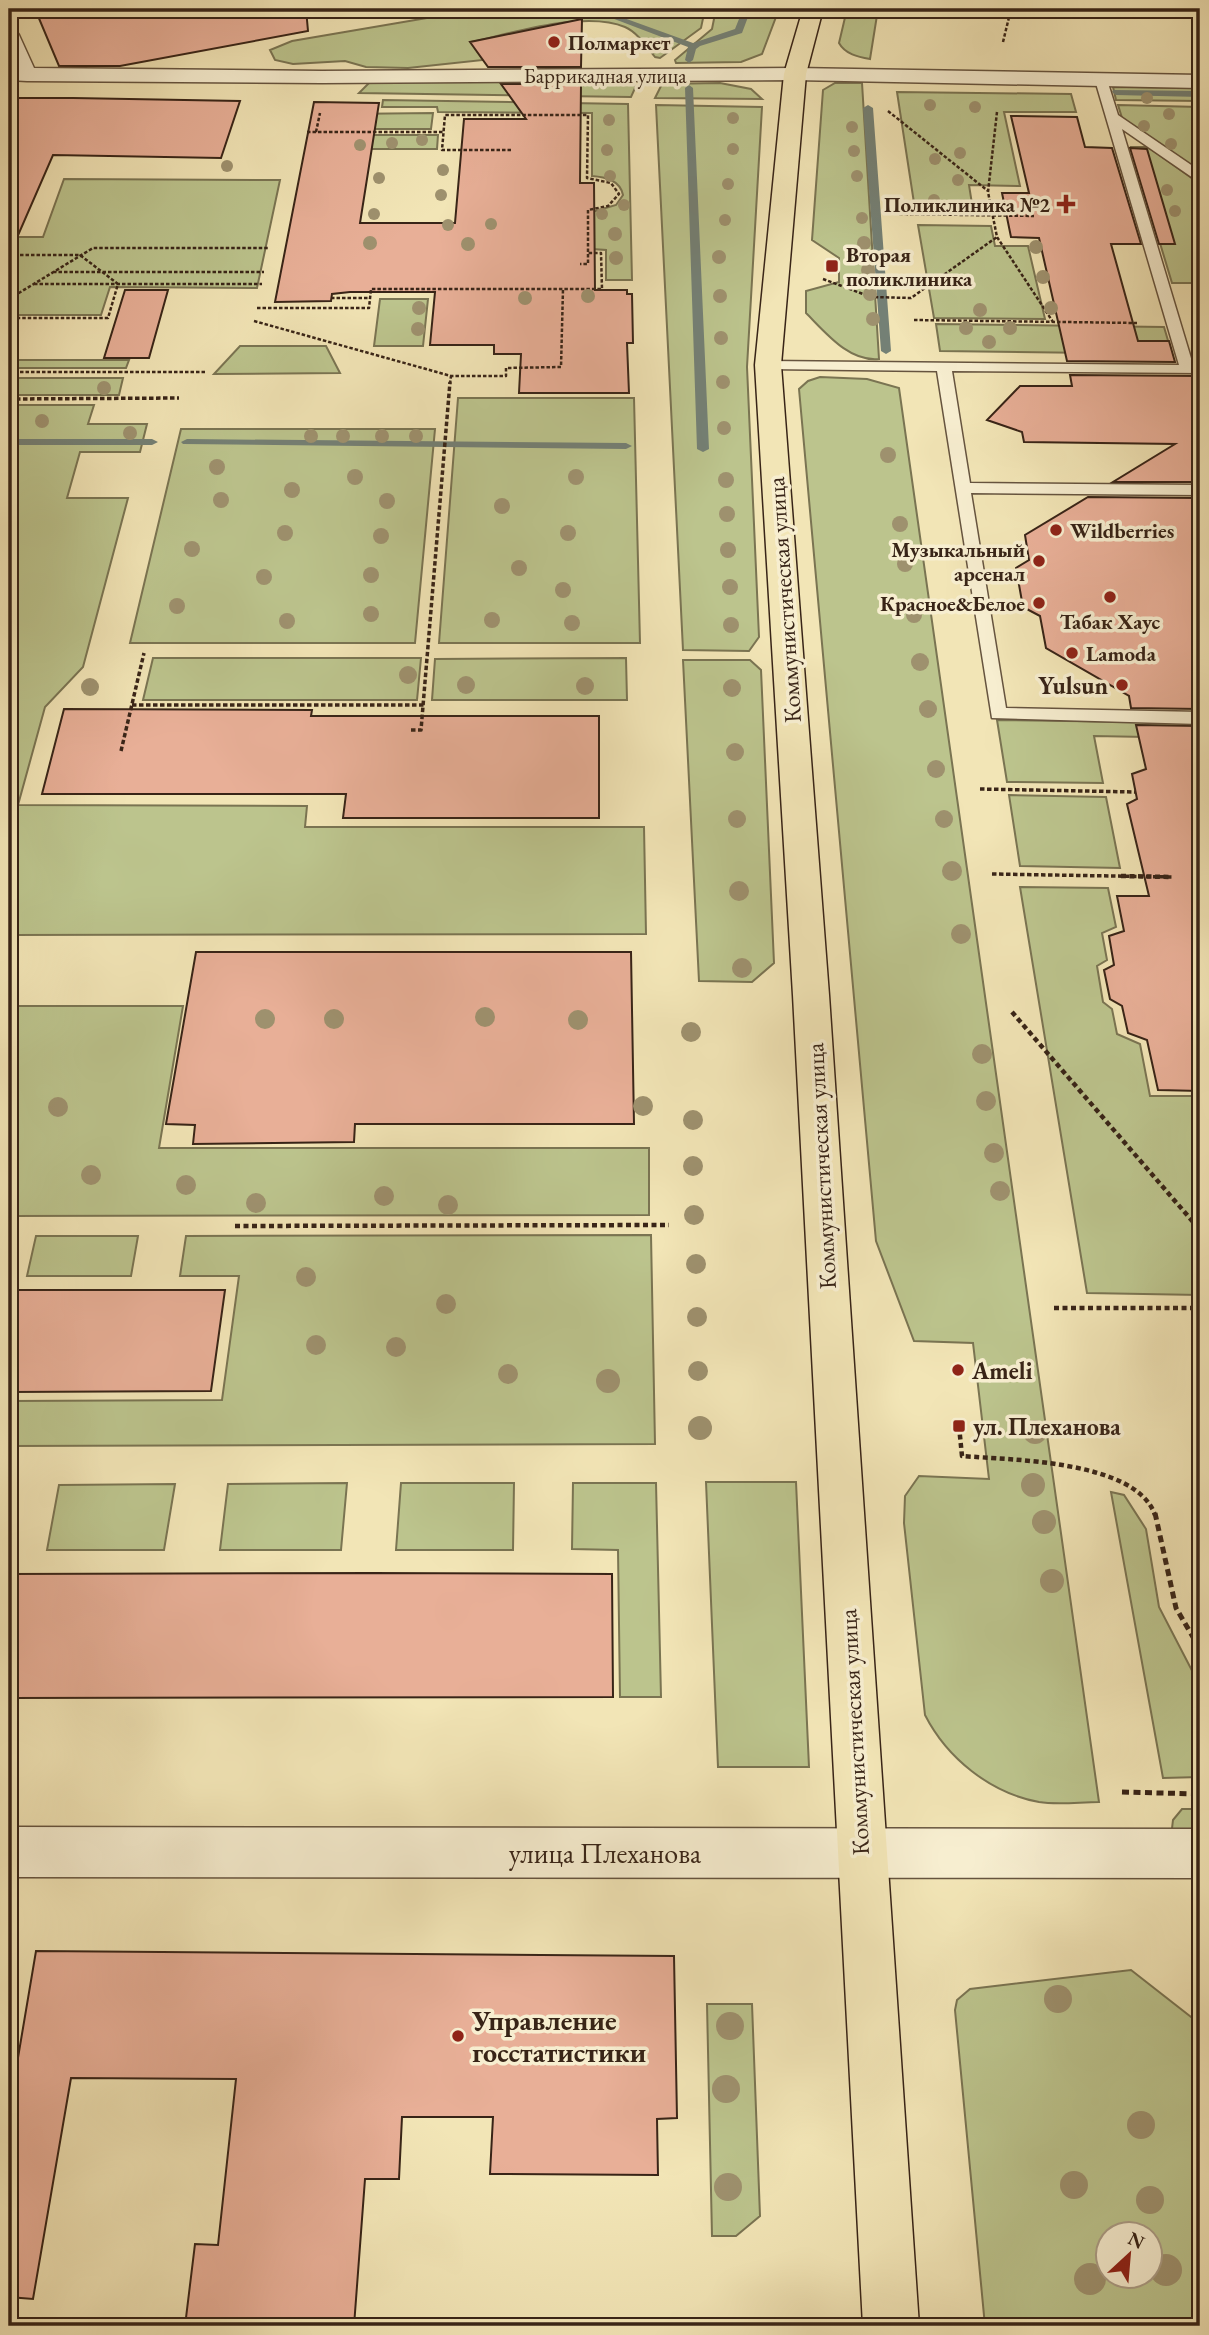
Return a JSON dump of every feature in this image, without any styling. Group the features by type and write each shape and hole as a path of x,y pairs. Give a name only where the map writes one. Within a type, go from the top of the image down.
{"main road":[{"name":"Коммунистическая улица","path":"813,9 794,74 768,365 812,1009 891,2326"}],"street":[{"path":"9,34 18,74"},
{"name":"Баррикадная улица","path":"18,74 322,78 794,74 1200,82"},
{"name":"улица Плеханова","path":"9,1852 1200,1854"}],"lane":[{"path":"768,365 1194,368 1174,324 1101,80"},
{"path":"1112,117 1200,177"},
{"path":"944,367 998,714 1200,718"},
{"path":"962,488 1200,490"}],"path":[{"path":"652,9 666,15"},
{"path":"1001,52 1011,9 1018,10"},
{"path":"998,100 988,192 997,237 1053,322"},
{"path":"884,107 988,192"},
{"path":"510,150 442,150 445,115 588,115 587,178 610,183 617,188 619,194 608,206 588,210 587,264 580,264"},
{"path":"307,132 444,132"},
{"path":"899,214 1034,216"},
{"path":"823,279 871,298 911,298 997,237"},
{"path":"9,299 93,248 269,248"},
{"path":"257,308 369,308 371,289 602,289 601,253 587,253"},
{"path":"9,255 80,255 118,284"},
{"path":"52,272 264,272"},
{"path":"33,284 262,284"},
{"path":"9,318 108,318 118,284"},
{"path":"254,321 452,376 506,376 506,368 561,367 563,289"},
{"path":"331,298 370,298"},
{"path":"914,320 1174,324"},
{"path":"9,372 205,372"},
{"path":"411,730 421,730 424,705 452,376"},
{"path":"9,399 179,398"},
{"path":"121,751 144,653"},
{"path":"132,705 424,705"},
{"path":"980,789 1136,792"},
{"path":"992,874 1172,877"},
{"path":"1012,1012 1200,1230"},
{"path":"235,1226 669,1225"},
{"path":"1054,1308 1200,1308"},
{"path":"959,1426 962,1456 1076,1467 1114,1479 1140,1492 1152,1506 1176,1607 1200,1650"},
{"path":"1122,1792 1200,1794"}],"green space":[{"path":"503,9 705,9 701,28 660,58 655,57 629,29 609,22 590,21 549,25 471,42 483,60 408,68 366,67 345,61 293,64 275,60 270,50 292,41 462,12 473,14"},
{"path":"716,9 779,9 762,54 741,62 676,63 675,60 712,29"},
{"path":"847,9 878,9 870,59 848,52 839,43"},
{"path":"622,78 636,86 631,97 359,93 371,81"},
{"path":"720,83 751,89 762,99 655,98 662,84"},
{"path":"835,83 862,83 879,359 868,359 848,351 806,313 806,291 839,282 839,258 812,240 823,90"},
{"path":"1113,87 1200,88 1200,101 1116,100"},
{"path":"897,92 1071,94 1076,112 1004,112 1020,186 969,185 972,204 914,203"},
{"path":"383,100 628,104 632,280 606,280 606,250 592,249 592,212 616,205 623,195 619,186 607,178 592,176 592,113 438,112 437,107 382,107"},
{"path":"656,105 762,107 747,367 759,637 749,651 683,650"},
{"path":"1118,105 1200,107 1200,169 1194,169 1123,121"},
{"path":"433,113 431,129 342,129 344,114"},
{"path":"341,135 438,135 437,149 338,149"},
{"path":"1131,147 1148,147 1200,184 1200,283 1172,283"},
{"path":"64,179 280,180 257,288 110,287 101,315 9,315 9,237 43,237"},
{"path":"918,225 991,226 995,246 1028,246 1045,319 934,318"},
{"path":"380,299 428,299 423,346 374,346"},
{"path":"936,324 1164,327 1172,354 940,351"},
{"path":"240,346 326,346 340,373 214,374"},
{"path":"9,360 129,360 126,368 9,368"},
{"path":"820,377 867,379 899,388 1099,1802 1039,1802 1004,1791 987,1782 958,1759 934,1731 925,1715 904,1523 905,1496 919,1476 989,1479 973,1343 914,1341 876,1241 799,389 808,381"},
{"path":"9,378 123,378 119,395 9,395"},
{"path":"458,398 634,398 640,643 439,643"},
{"path":"9,405 94,405 88,424 147,424 140,452 80,452 67,498 128,498 83,667 45,707 18,805 307,806 305,827 644,827 646,934 9,935"},
{"path":"181,429 435,429 415,643 130,643"},
{"path":"153,658 421,658 417,700 143,700"},
{"path":"626,658 627,700 432,700 435,659"},
{"path":"683,660 750,660 761,670 774,963 752,982 699,981"},
{"path":"997,720 1200,723 1200,738 1094,736 1103,783 1007,782"},
{"path":"1009,795 1106,797 1120,868 1020,866"},
{"path":"1020,887 1108,888 1116,927 1102,933 1107,960 1097,966 1103,1002 1112,1009 1117,1034 1140,1044 1150,1096 1200,1096 1200,1295 1087,1293"},
{"path":"9,1006 183,1006 159,1148 649,1148 649,1215 9,1216"},
{"path":"651,1235 655,1444 9,1446 9,1401 222,1400 239,1276 180,1276 186,1236"},
{"path":"36,1236 138,1236 131,1276 27,1276"},
{"path":"706,1482 796,1482 809,1767 718,1767"},
{"path":"347,1483 341,1550 220,1550 228,1484"},
{"path":"401,1483 514,1483 513,1550 396,1550"},
{"path":"573,1483 656,1483 661,1697 620,1697 618,1550 572,1549"},
{"path":"175,1484 164,1550 47,1550 59,1485"},
{"path":"1111,1492 1124,1495 1146,1529 1159,1607 1200,1686 1200,1777 1163,1778"},
{"path":"1182,1809 1200,1809 1200,1837 1171,1837 1173,1820"},
{"path":"1131,1970 1200,2024 1200,2326 985,2326 955,2010 957,2000 970,1989"},
{"path":"707,2004 752,2004 760,2216 736,2236 712,2236"}],"building":[{"path":"35,9 306,9 308,31 120,66 59,66"},
{"path":"582,19 581,67 488,67 470,42"},
{"path":"501,84 581,84 580,183 594,183 595,290 627,290 627,294 632,294 633,343 627,343 629,393 519,393 521,354 494,354 494,345 430,345 435,292 350,292 332,294 331,301 275,302 314,102 379,103 360,223 455,223 464,119 526,119"},
{"path":"9,98 240,101 221,158 53,155 9,256"},
{"name":"Поликлиника №2","path":"1011,116 1077,117 1085,147 1112,148 1141,244 1111,244 1138,341 1169,341 1175,362 1067,361 1039,238 1011,237 1002,193 1029,193"},
{"path":"1130,148 1147,149 1175,244 1159,244"},
{"path":"125,290 168,290 149,358 104,358"},
{"path":"1070,375 1200,376 1200,482 1113,482 1175,444 1024,442 1022,432 987,420 1020,386 1072,386"},
{"path":"1088,497 1200,498 1200,709 1131,708 1129,696 1046,648 1040,616 1023,607 1016,568 1029,560 1025,535"},
{"path":"64,709 312,710 311,716 599,716 599,818 343,818 346,794 42,794"},
{"path":"1136,725 1200,726 1200,1091 1158,1090 1147,1040 1128,1033 1122,1006 1110,999 1104,970 1114,965 1109,936 1124,931 1117,896 1149,896 1127,804 1137,799 1132,774 1146,769"},
{"path":"196,952 631,952 634,1124 355,1124 354,1142 193,1144 195,1125 166,1124"},
{"path":"9,1290 225,1290 211,1391 9,1392"},
{"path":"9,1574 612,1574 613,1697 9,1698"},
{"path":"36,1951 674,1956 677,2118 657,2119 658,2175 490,2174 493,2117 402,2117 399,2179 365,2179 354,2326 185,2326 195,2244 218,2245 236,2079 71,2078 33,2299 9,2297 9,2111"}],"waterway":[{"path":"592,9 694,46"},
{"path":"689,60 692,48 697,44 739,31 747,9"},
{"path":"689,88 703,449"},
{"path":"1116,92 1200,94"},
{"path":"868,108 886,351"},
{"path":"9,442 152,442"},
{"path":"187,442 626,446"}],"place":[{"name":"Полмаркет","path":"554,42"},
{"name":"Поликлиника №2","path":"1066,204"},
{"name":"Вторая поликлиника","path":"832,266"},
{"name":"Wildberries","path":"1056,530"},
{"name":"Музыкальный арсенал","path":"1039,561"},
{"name":"Табак Хаус","path":"1110,597"},
{"name":"Красное&Белое","path":"1039,603"},
{"name":"Lamoda","path":"1072,653"},
{"name":"Yulsun","path":"1122,685"},
{"name":"Ameli","path":"958,1370"},
{"name":"ул. Плеханова","path":"959,1426"},
{"name":"Управление госстатистики","path":"458,2036"}]}
